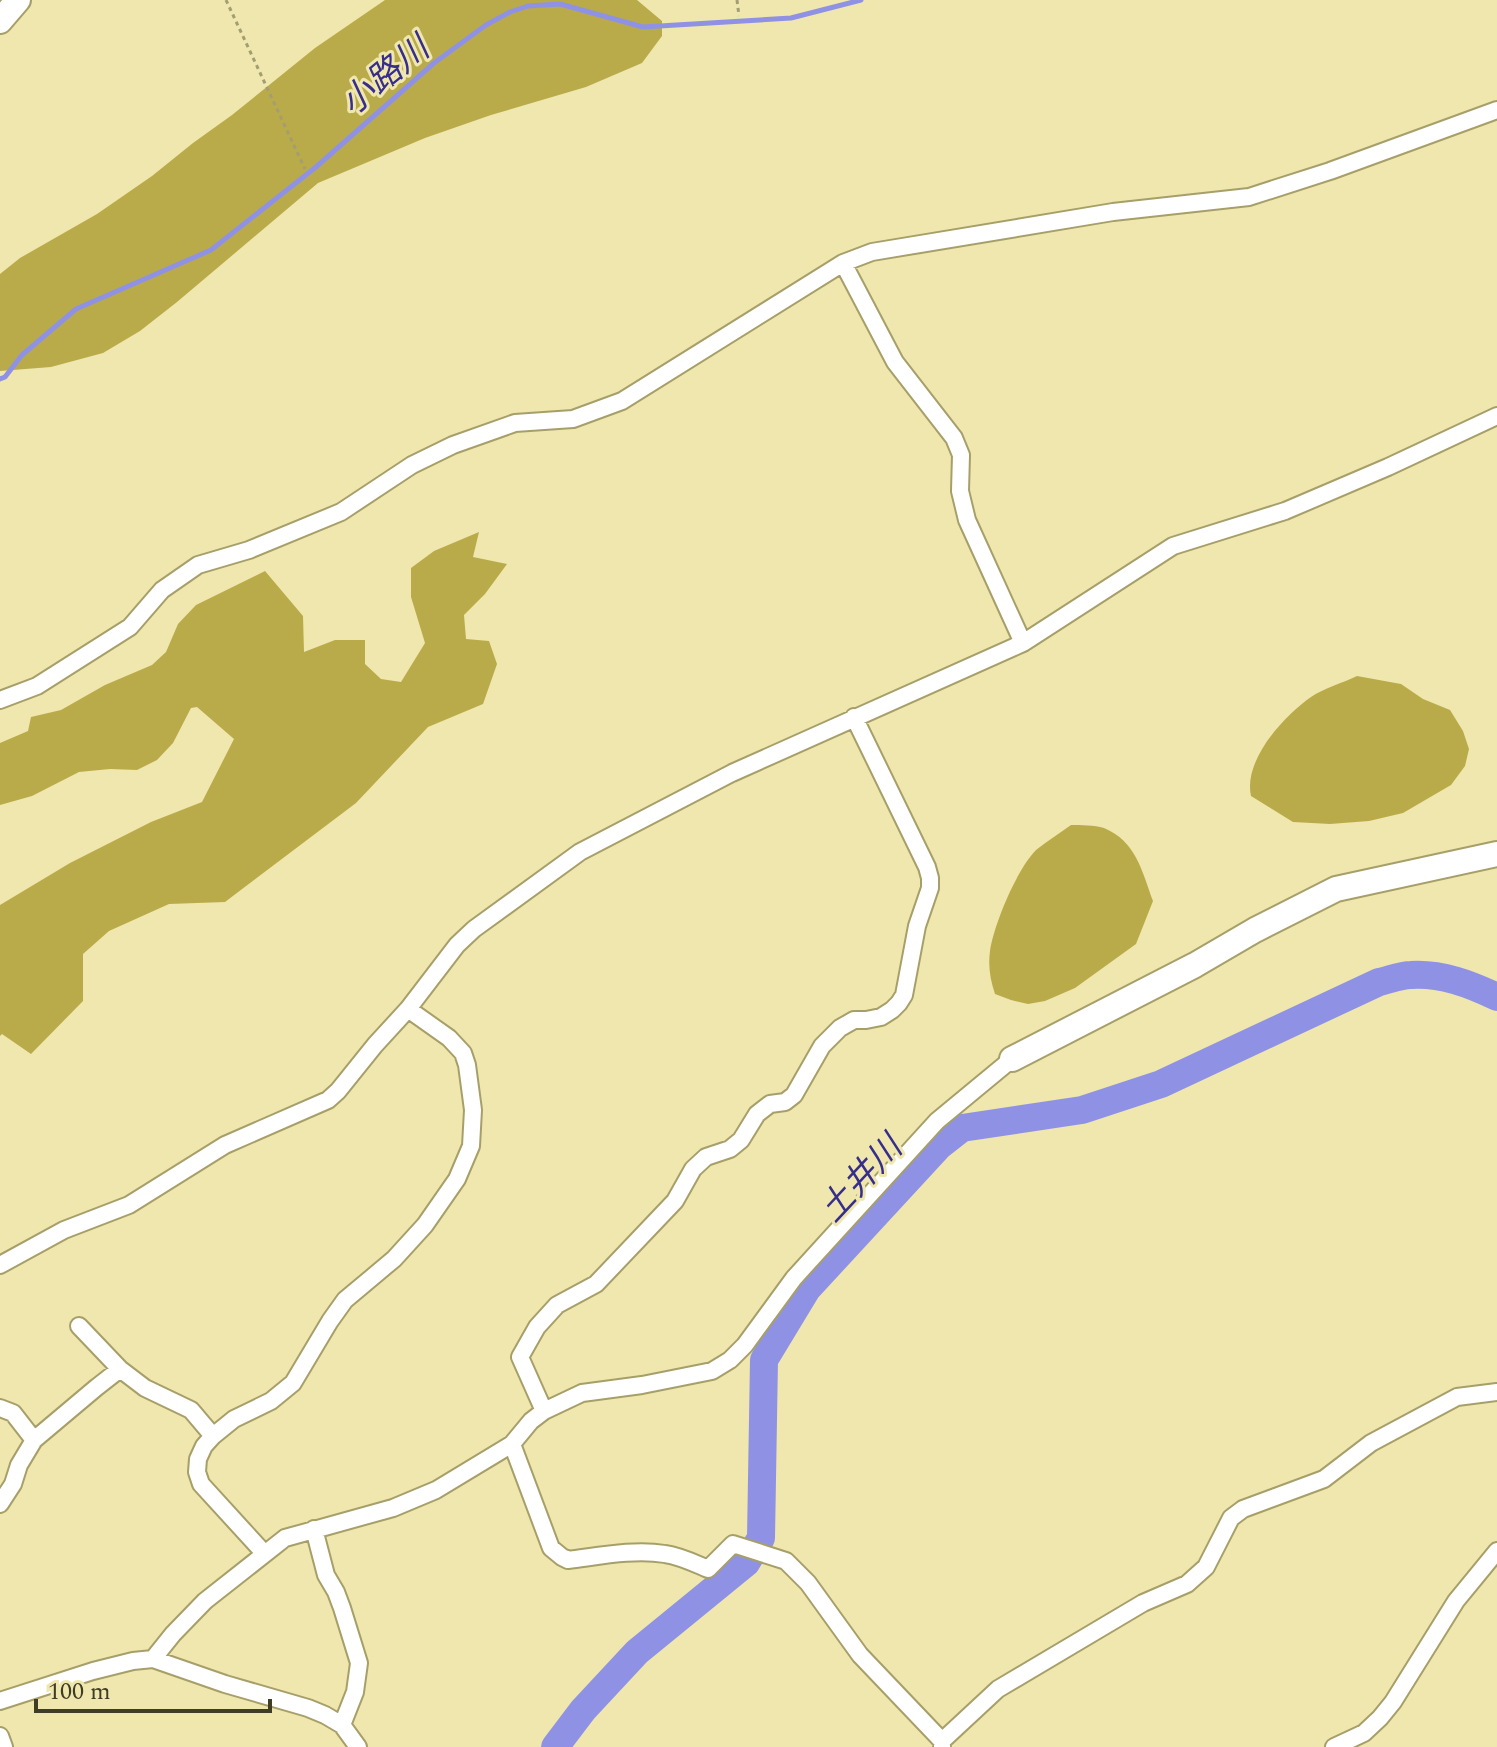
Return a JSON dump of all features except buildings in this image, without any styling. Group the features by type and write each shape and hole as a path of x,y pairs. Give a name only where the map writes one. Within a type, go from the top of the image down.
{"street":[{"path":"0,21 18,0"},
{"path":"0,700 37,686 130,627 162,590 198,565 249,550 341,512 412,465 453,445 515,423 573,419 622,401 843,263 872,252 1113,212 1249,197 1497,110"},
{"path":"843,263 895,362 954,438 961,455 960,491 967,520 1023,643"},
{"path":"0,1265 64,1230 129,1205 225,1145 328,1100 408,1009 457,945 474,929 580,852 732,773 1023,643 1173,546 1285,511 1497,416"},
{"path":"544,1411 520,1357 537,1327 557,1305 596,1284 675,1201 693,1169 706,1157 730,1149 741,1140 757,1114 770,1104 785,1102 794,1095 822,1046 840,1028 854,1020 881,1017 892,1010 904,995 930,878 854,717"},
{"path":"153,1659 205,1601 285,1538 393,1508 436,1490 512,1444 544,1411 582,1393 712,1371 730,1360 745,1345 794,1278 937,1121 1012,1059 1195,965 1302,904 1336,889 1495,858"},
{"path":"264,1553 201,1484 197,1472 198,1459 204,1446 234,1419 271,1401 293,1383 345,1300 394,1259 425,1225 457,1179 471,1146 473,1110 463,1053 449,1038 408,1009"},
{"path":"79,1326 120,1369 145,1388 191,1410 213,1436"},
{"path":"0,1504 34,1440 120,1369"},
{"path":"512,1444 551,1548 562,1557 568,1560 643,1552 663,1553 708,1569 733,1544 786,1561 808,1583 860,1655 942,1744 998,1689 1143,1603 1187,1584 1206,1567 1231,1518 1243,1509 1324,1479 1371,1443 1457,1397 1497,1392"},
{"path":"0,1408 13,1413 34,1440"},
{"path":"314,1529 326,1575 339,1600 359,1663 355,1692 342,1725"},
{"path":"1334,1747 1364,1733 1380,1718 1456,1601 1497,1551"},
{"path":"0,1701 93,1671 153,1659 308,1708 342,1725 358,1747"},
{"path":"0,1736 4,1747"}],"path":[{"path":"226,0 305,169"},
{"path":"737,0 739,16"}],"shaded area":[{"path":"385,0 637,0 662,21 662,36 642,63 586,87 425,138 318,183 177,302 140,331 103,353 51,367 0,371 0,274 20,258 97,214 152,176 315,48"},
{"path":"479,532 473,557 507,564 485,594 464,615 466,639 489,641 497,664 483,704 428,727 356,803 225,902 169,904 109,931 83,954 83,1001 31,1054 2,1034 0,1036 0,905 70,863 151,822 202,802 234,739 197,707 191,708 173,743 157,760 137,770 79,772 32,796 0,805 0,743 28,731 31,717 61,710 105,685 152,665 166,652 178,624 196,605 265,571 303,616 304,652 335,640 365,640 365,664 381,679 401,682 425,643 411,597 411,568 434,551"},
{"path":"1357,676 1401,684 1423,699 1450,710 1463,731 1469,749 1465,766 1451,785 1403,813 1369,821 1330,824 1293,822 1251,796 1253,768 1278,727 1311,697"},
{"path":"1071,825 1104,828 1124,841 1136,858 1153,901 1136,944 1075,988 1045,1001 1028,1004 995,994 990,972 990,951 1007,898 1021,870 1036,850"}],"waterway":[{"name":"小路川","path":"0,379 22,355 76,309 211,250 316,167 434,63 486,25 510,12 528,6 560,4 643,27 791,18 861,0"},
{"name":"土井川","path":"555,1747 583,1710 637,1652 746,1563 761,1538 764,1360 807,1289 939,1146 962,1128 1082,1110 1161,1084 1379,982 1407,975 1422,975 1466,984 1497,997"}]}
